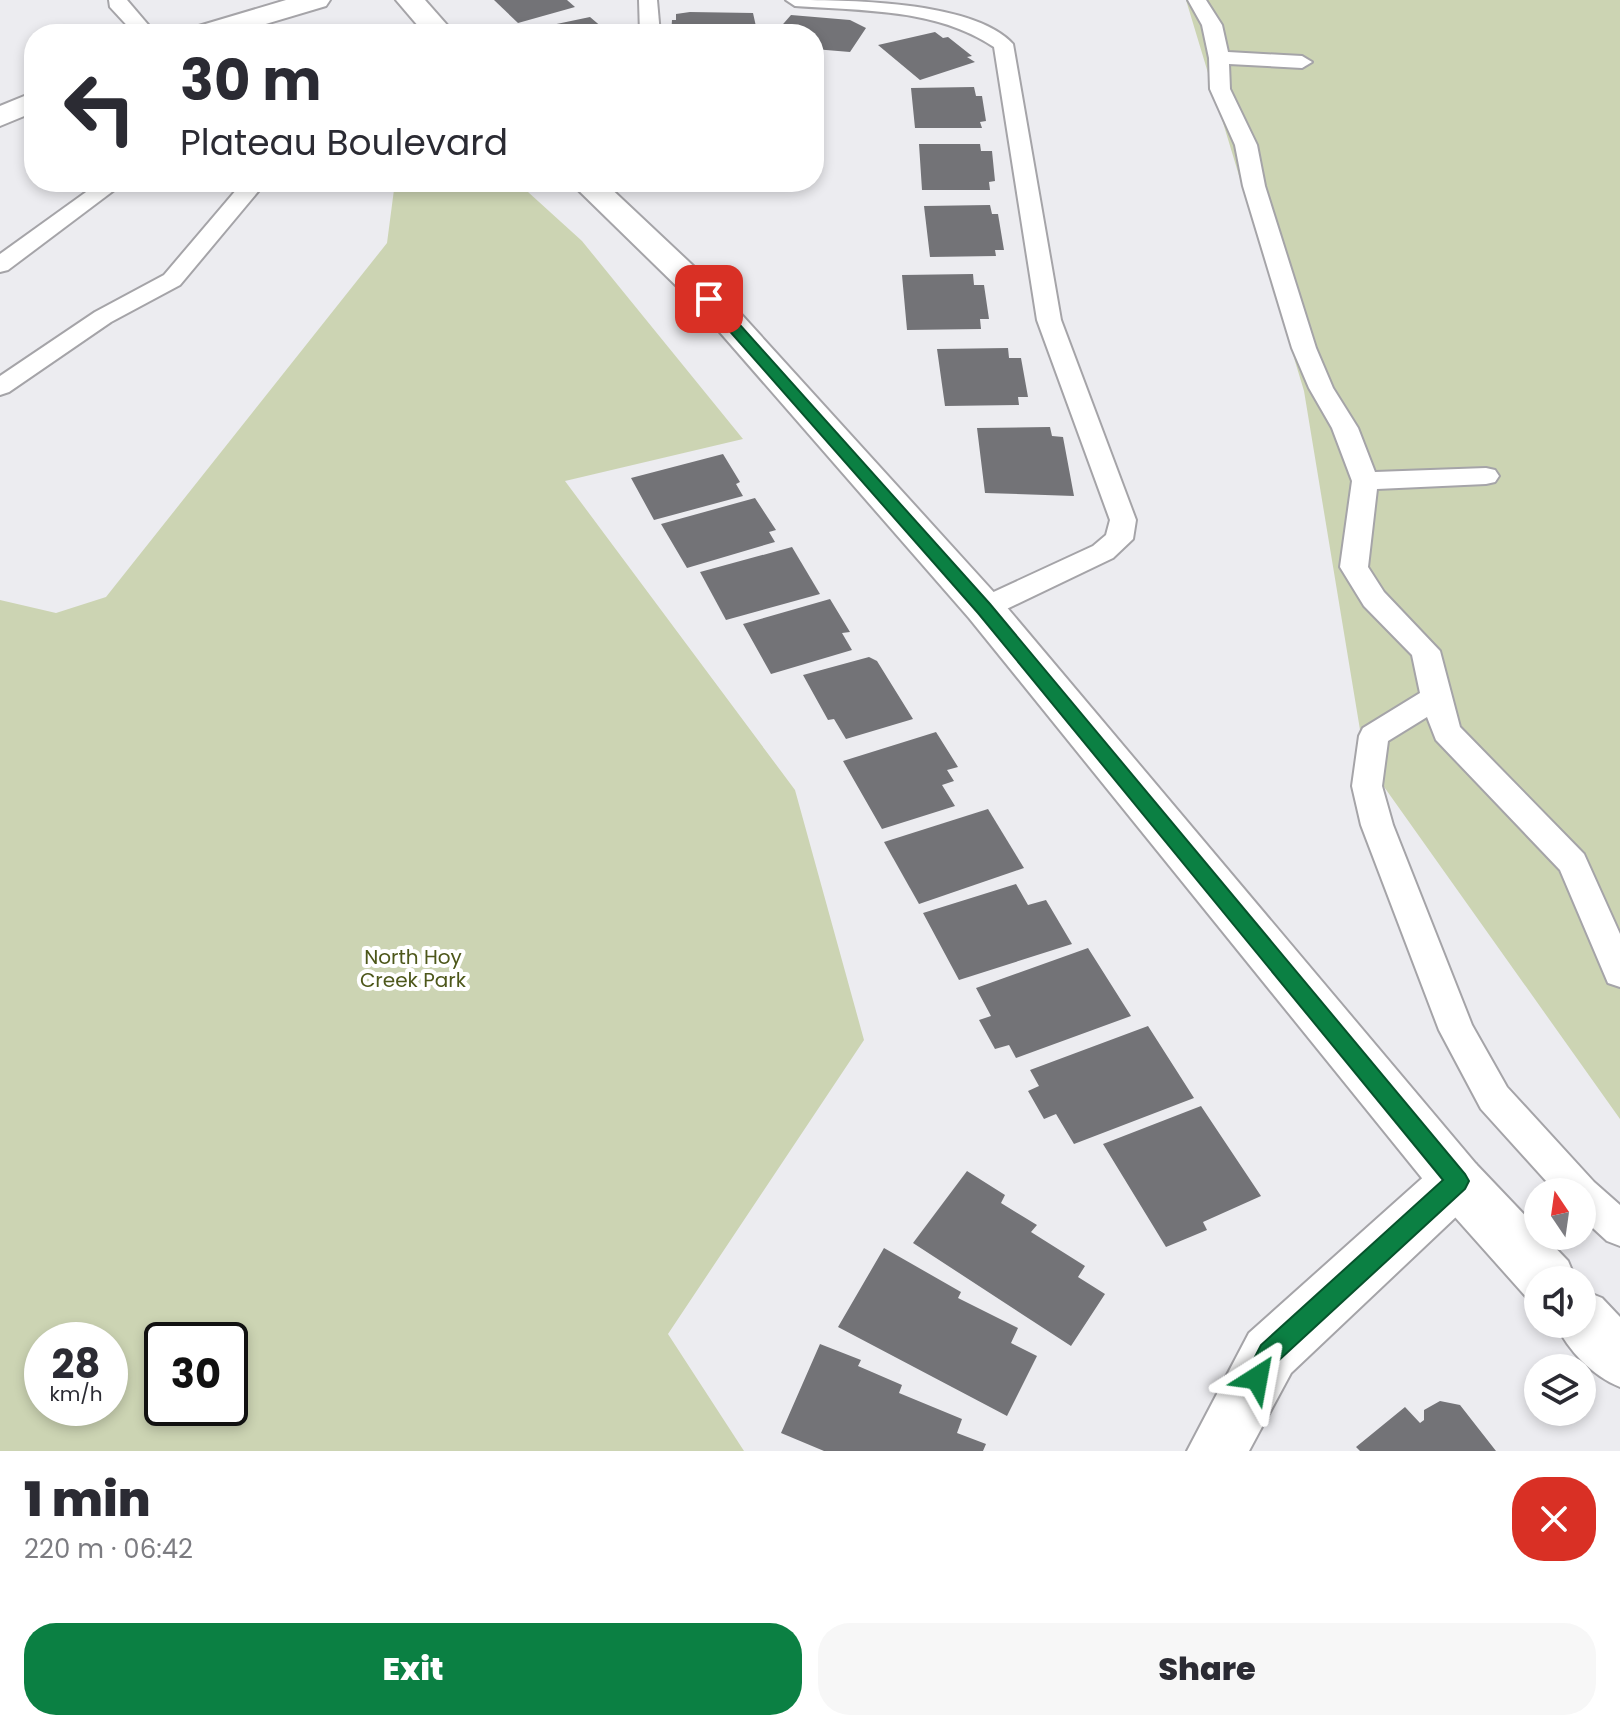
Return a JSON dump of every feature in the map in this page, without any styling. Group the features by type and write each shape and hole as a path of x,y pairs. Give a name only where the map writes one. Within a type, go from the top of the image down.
{"street":[{"path":"236,24 316,0"},
{"path":"410,0 432,24"},
{"path":"0,117 24,106"},
{"path":"597,192 709,299 984,608 1457,1181 1535,1266"},
{"path":"1217,1451 1270,1353 1457,1181"},
{"path":"1596,1332 1620,1359"}],"lane":[{"path":"118,0 117,3 137,24"},
{"path":"648,0 649,24"},
{"path":"795,0 955,18 989,32 1003,44 1049,320 1123,520 1119,539 1103,552 984,608"},
{"path":"1197,0 1212,25 1219,58 1220,89 1246,145 1254,186 1304,348 1321,388 1345,428 1365,481 1354,567 1374,599 1426,651 1447,732 1573,863 1620,973"},
{"path":"1219,58 1302,62"},
{"path":"0,265 100,192"},
{"path":"0,387 103,317 172,280 247,192"},
{"path":"1365,481 1486,476"},
{"path":"1436,697 1374,736 1367,786 1377,825 1456,1030 1494,1098 1567,1178"},
{"path":"1596,1207 1620,1229"}],"green space":[{"path":"1186,0 1620,0 1620,1119 1365,760 1304,391"},
{"name":"North Hoy Creek Park","path":"394,192 528,192 582,241 743,439 565,481 795,790 864,1040 668,1334 744,1451 0,1451 0,600 56,613 106,597 387,243"}],"building":[{"path":"494,0 567,0 575,7 518,23"},
{"path":"753,13 755,24 672,24 676,14"},
{"path":"791,15 850,20 866,28 850,52 824,50 824,24 783,24"},
{"path":"590,17 598,24 557,24"},
{"path":"935,32 943,38 948,37 975,62 920,80 878,45"},
{"path":"974,87 976,96 982,96 986,121 980,122 982,128 915,128 911,88"},
{"path":"919,144 980,144 981,151 992,151 995,181 989,182 990,190 922,190"},
{"path":"990,205 992,214 998,214 1004,250 995,250 996,256 930,257 924,206"},
{"path":"973,274 974,285 984,285 989,319 980,319 981,329 907,330 902,275"},
{"path":"1008,348 1009,358 1021,358 1028,397 1018,397 1019,405 945,406 937,349"},
{"path":"1050,427 1052,436 1063,437 1074,496 985,493 977,428"},
{"path":"723,454 740,482 736,484 743,496 654,520 631,478"},
{"path":"755,498 776,530 769,532 775,542 687,568 661,524"},
{"path":"792,547 820,594 726,620 700,572"},
{"path":"830,599 850,632 842,633 852,650 771,674 743,624"},
{"path":"869,657 877,661 913,719 846,739 834,719 828,720 803,675"},
{"path":"936,732 958,767 947,770 954,781 942,785 955,806 882,829 843,761"},
{"path":"988,809 1024,868 919,904 884,842"},
{"path":"1016,884 1028,905 1046,900 1072,944 959,980 923,913"},
{"path":"1088,948 1131,1016 1016,1058 1009,1045 995,1049 979,1020 991,1016 976,988"},
{"path":"1148,1026 1194,1098 1074,1144 1056,1114 1044,1119 1028,1091 1039,1086 1030,1070"},
{"path":"1201,1106 1261,1196 1203,1222 1207,1230 1166,1247 1103,1144"},
{"path":"967,1171 1005,1195 1001,1203 1037,1225 1031,1232 1085,1266 1078,1277 1105,1294 1071,1346 913,1243"},
{"path":"884,1248 961,1292 958,1298 1018,1328 1011,1343 1037,1356 1007,1416 838,1327"},
{"path":"820,1344 861,1360 858,1366 902,1385 899,1393 962,1419 957,1433 986,1444 983,1451 824,1451 781,1433"},
{"path":"1440,1401 1460,1405 1496,1451 1360,1451 1356,1447 1405,1407 1420,1423 1424,1420 1424,1410"}],"route":[{"path":"709,299 984,608 1457,1181 1270,1353 1257,1378"}]}
